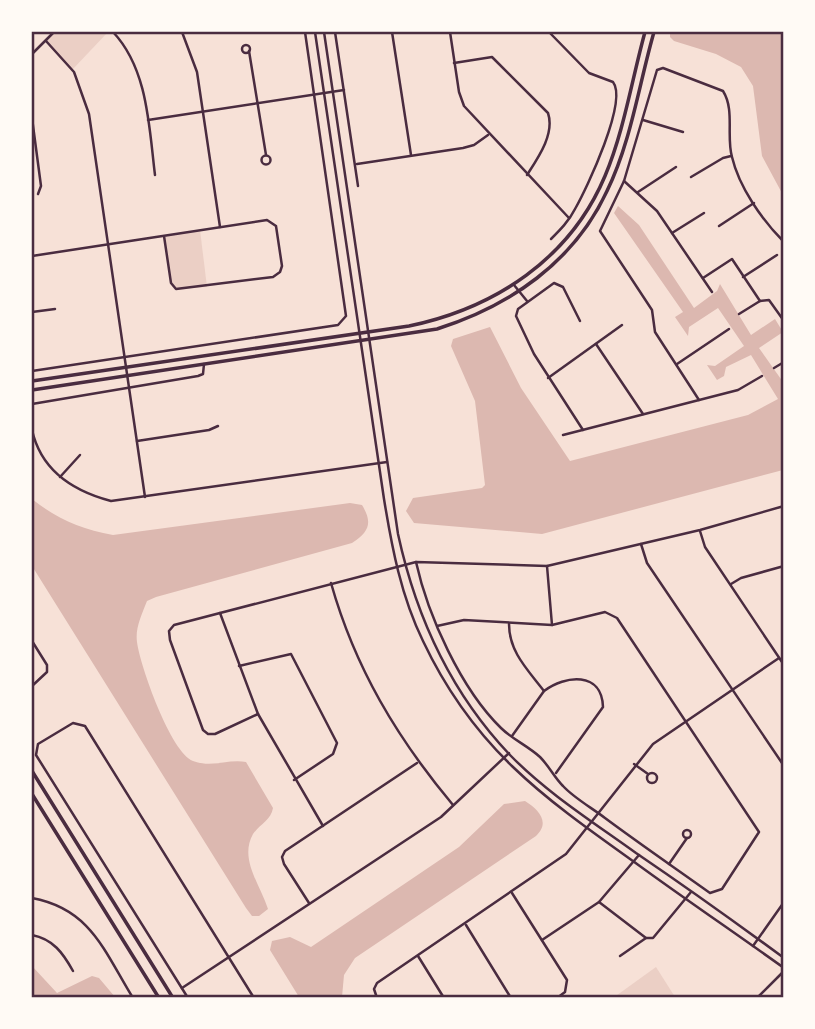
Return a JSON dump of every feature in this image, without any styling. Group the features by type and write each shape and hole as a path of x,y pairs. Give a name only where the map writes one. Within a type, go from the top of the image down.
{"main road":[{"path":"32,381 438,320 483,303 514,285 562,244 589,205 610,162 645,32"},
{"path":"32,390 447,326 486,311 520,292 551,267 584,232 608,191 618,164 654,32"},
{"path":"610,162 618,164"},
{"path":"303,341 305,349"},
{"path":"32,771 170,997"},
{"path":"32,793 159,998"}],"street":[{"path":"32,54 54,32"},
{"path":"113,32 133,63 148,120 155,174"},
{"path":"182,32 197,72 220,227"},
{"path":"32,371 338,325 344,321 346,316 305,32"},
{"path":"315,32 378,463 396,567 422,640 464,712 502,759 541,795 783,970 757,998"},
{"path":"324,32 387,462 405,565 415,599 445,666 471,707 509,753 592,822 783,958"},
{"path":"335,32 358,186"},
{"path":"392,32 411,155"},
{"path":"450,32 464,106 488,135 569,218"},
{"path":"549,32 582,67 616,85 617,94 599,158 569,218 551,239"},
{"path":"46,41 74,72 84,91 145,497"},
{"path":"249,51 266,155"},
{"path":"454,63 492,57 550,118 541,153 527,175"},
{"path":"699,400 655,332 652,310 606,243 600,228 624,181 657,70 663,68 723,91 729,108 731,156 754,204 783,242"},
{"path":"148,120 344,90"},
{"path":"32,118 41,186 38,194"},
{"path":"642,120 683,132"},
{"path":"355,164 463,148 474,145 488,135"},
{"path":"691,177 731,156"},
{"path":"599,158 610,162"},
{"path":"618,164 628,168"},
{"path":"638,192 676,167"},
{"path":"624,181 657,211 712,292"},
{"path":"719,226 754,204"},
{"path":"342,209 350,208"},
{"path":"672,233 704,213"},
{"path":"32,256 220,227 272,221 280,253 280,272 273,277 176,289 171,284 164,236"},
{"path":"743,277 777,255"},
{"path":"349,260 358,259"},
{"path":"703,278 732,260 760,301"},
{"path":"580,321 558,284 527,301 518,309 516,316 548,378 583,430"},
{"path":"514,285 527,301"},
{"path":"739,314 760,301 769,300 783,321"},
{"path":"32,312 55,309"},
{"path":"548,378 622,325"},
{"path":"677,364 729,329"},
{"path":"596,344 643,414"},
{"path":"774,368 783,362"},
{"path":"32,404 198,376 203,374 204,364"},
{"path":"563,435 738,390 762,376"},
{"path":"373,426 382,424"},
{"path":"137,441 209,430 218,426"},
{"path":"32,430 41,456 60,477 92,496 111,501 387,462"},
{"path":"60,477 79,455"},
{"path":"258,714 208,734 203,730 184,682 169,631 174,625 416,562 547,566 700,530 783,506"},
{"path":"700,530 705,547 783,665"},
{"path":"642,544 647,563 783,766"},
{"path":"416,562 437,626 465,679 500,727 535,752 556,773 563,786 598,813 710,893 717,892 759,832 611,613 552,625 464,620 437,626"},
{"path":"547,566 552,625"},
{"path":"730,584 741,578 783,566"},
{"path":"331,583 363,671 393,727 417,762 453,805"},
{"path":"220,613 258,714 294,780 323,825"},
{"path":"509,624 509,639 514,653 544,691"},
{"path":"32,641 47,665 47,672 32,685"},
{"path":"239,666 291,654 337,749 294,780"},
{"path":"377,998 374,989 377,983 512,894 566,854 634,764 653,744 779,659"},
{"path":"438,670 445,666"},
{"path":"512,736 544,691 557,681 583,677 590,681 603,700 603,707 556,773"},
{"path":"188,998 36,755 38,744 73,723 85,726 254,998"},
{"path":"182,988 441,817 509,753"},
{"path":"309,903 282,857 285,851 417,762"},
{"path":"634,764 648,775"},
{"path":"669,864 687,838"},
{"path":"542,940 599,902 639,855"},
{"path":"620,956 646,938 653,938 691,892"},
{"path":"512,894 568,986 556,998"},
{"path":"32,898 63,907 88,925 133,998"},
{"path":"599,902 646,938"},
{"path":"752,946 783,902"},
{"path":"466,925 511,998"},
{"path":"32,935 50,941 62,953 73,971"},
{"path":"418,956 444,998"}],"shaded area":[{"path":"54,32 108,32 72,70 46,41"},
{"path":"670,32 783,32 783,195 762,156 753,86 741,67 716,54 674,41"},
{"path":"618,206 639,225 694,308 717,291 720,284 751,335 775,319 783,332 759,348 783,382 783,470 542,534 414,523 406,511 413,498 482,488 485,485 475,401 451,346 453,339 490,327 521,388 570,461 748,415 778,399 751,355 726,367 724,376 717,380 707,365 715,366 744,346 718,308 689,327 688,336 675,317 683,312 614,213"},
{"path":"200,230 207,287 176,289 171,283 164,236"},
{"path":"32,499 70,522 113,535 350,503 362,505 368,527 352,543 156,597 147,601 138,626 139,654 150,688 166,726 184,755 200,763 246,762 273,808 249,843 249,862 268,909 259,916 252,916 246,908 32,566"},
{"path":"525,801 538,812 543,821 536,836 355,958 344,975 342,997 299,997 270,950 272,941 290,937 311,947 459,847 504,804"},
{"path":"32,966 57,993 92,976 99,978 115,997 32,997"},
{"path":"656,967 675,997 613,998"}]}
